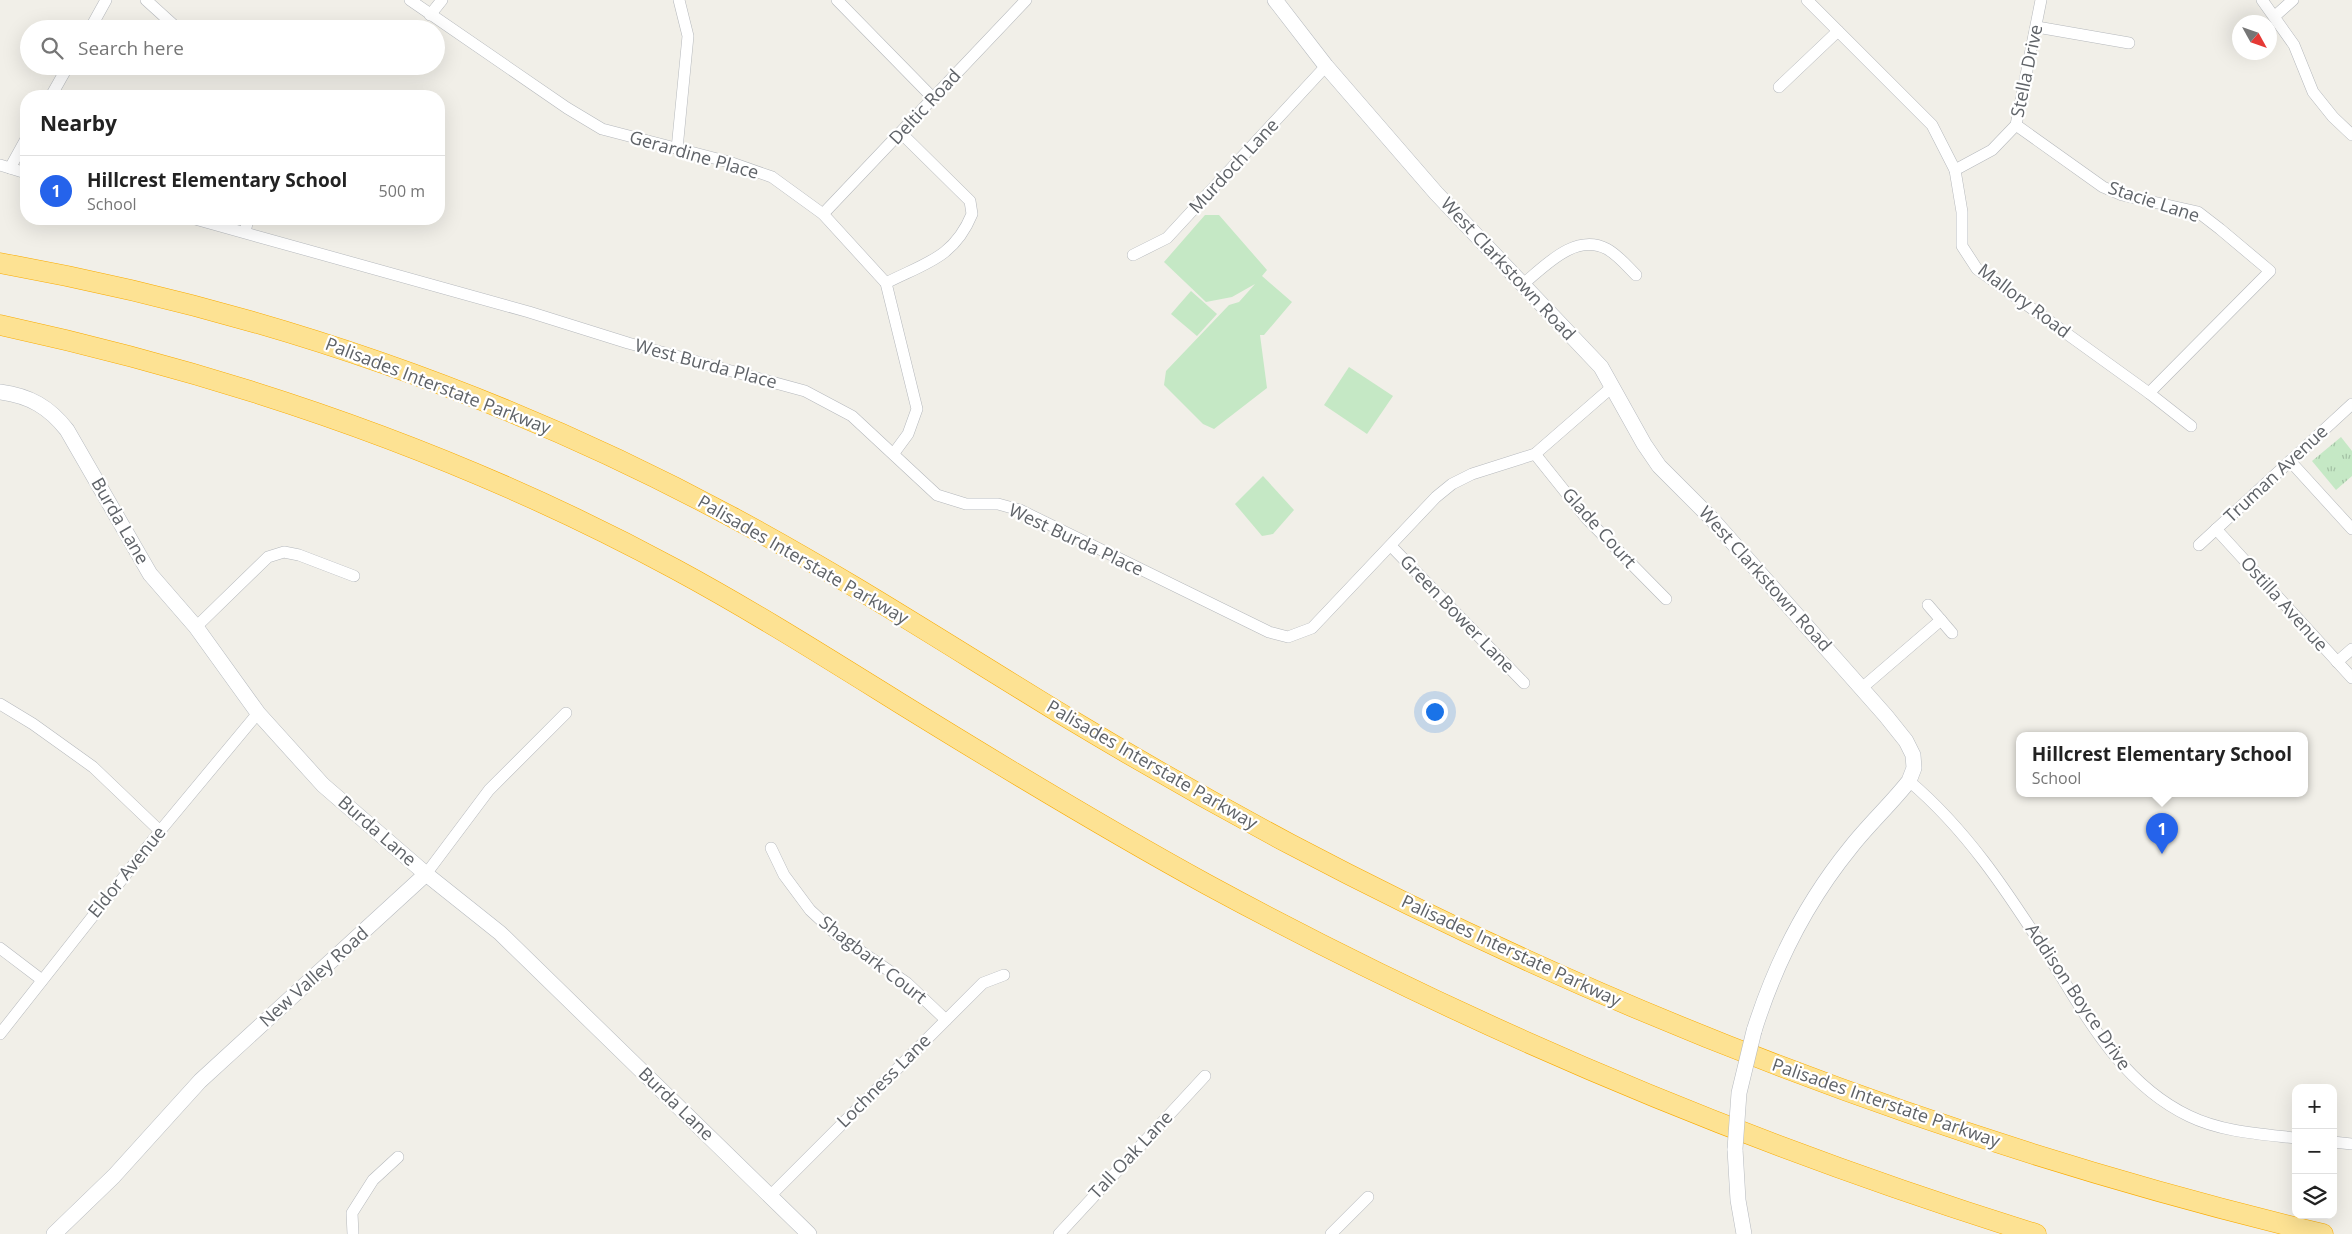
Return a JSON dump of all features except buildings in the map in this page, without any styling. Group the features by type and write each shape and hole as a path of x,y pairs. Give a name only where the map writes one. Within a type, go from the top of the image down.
{"highway":[{"name":"Palisades Interstate Parkway","path":"0,263 144,292 268,325 406,370 525,417 641,470 746,524 849,584 1070,720 1182,785 1354,877 1496,946 1664,1020 1872,1100 2119,1180 2323,1234"},
{"path":"0,325 124,354 237,386 374,434 508,488 606,534 702,584 1116,833 1278,922 1402,984 1553,1054 1716,1122 1865,1178 2036,1234"}],"street":[{"path":"95,20 106,0"},
{"path":"146,0 168,20"},
{"name":"Gerardine Place","path":"410,0 437,20"},
{"path":"430,15 442,0"},
{"path":"677,149 688,36 679,0"},
{"path":"837,0 934,98"},
{"name":"Deltic Road","path":"823,214 1026,0"},
{"name":"West Clarkstown Road","path":"1275,0 1326,66 1436,193 1601,368 1644,444 1659,466 1717,525 1863,687 1912,750 1914,768 1909,781"},
{"name":"Mallory Road","path":"1807,0 1932,125 1955,170 1962,212 1962,246 1977,269 2148,393 2190,426"},
{"name":"Stella Drive","path":"1955,170 1992,150 2016,125 2041,0"},
{"path":"2262,0 2274,15"},
{"path":"2276,15 2293,0"},
{"path":"2277,19 2294,45 2313,92 2333,117 2352,135"},
{"name":"Gerardine Place","path":"445,25 567,108 602,129 729,162 772,177 823,214 886,282 917,409 908,434 894,453"},
{"path":"2037,27 2129,43"},
{"path":"1779,87 1838,31"},
{"name":"Murdoch Lane","path":"1133,255 1167,238 1326,66"},
{"path":"54,90 63,75"},
{"name":"Stacie Lane","path":"2016,125 2103,186 2122,195 2198,212 2270,272 2148,393"},
{"path":"886,282 940,258 953,245 972,214 970,201 900,133"},
{"path":"20,147 5,167 20,171"},
{"name":"West Burda Place","path":"218,225 520,310 628,343 805,391 852,416 937,495 966,504 998,504 1020,510 1270,632 1288,637 1312,628 1436,497 1452,484 1472,474 1534,454 1612,387"},
{"path":"245,232 247,225"},
{"path":"1522,285 1558,255 1576,247 1594,245 1606,248 1636,275"},
{"name":"Burda Lane","path":"0,392 16,394 37,401 54,413 67,430 150,574 196,627 258,714 323,785 426,874 500,933 809,1234"},
{"name":"Truman Avenue","path":"2200,544 2352,404"},
{"name":"Glade Court","path":"1534,454 1587,519 1666,599"},
{"path":"2290,461 2352,529"},
{"name":"Ostilla Avenue","path":"2216,529 2352,678"},
{"name":"Green Bower Lane","path":"1391,546 1524,683"},
{"path":"196,627 268,556 284,552 299,555 354,576"},
{"path":"1928,605 1952,633"},
{"path":"1863,687 1941,620"},
{"path":"2337,662 2352,649"},
{"path":"0,704 33,724 93,767 160,831"},
{"name":"New Valley Road","path":"54,1234 114,1176 200,1081 426,874 489,790 566,713"},
{"name":"Eldor Avenue","path":"0,1034 160,831 258,714"},
{"path":"1744,1234 1737,1193 1735,1150 1739,1093 1754,1031 1780,962 1814,898 1855,841 1909,781"},
{"name":"Addison Boyce Drive","path":"1909,781 1945,814 1974,848 2026,922 2102,1040 2135,1079 2166,1103 2202,1122 2235,1130 2292,1137"},
{"name":"Shagbark Court","path":"771,848 784,875 810,910 836,935 907,983 946,1020"},
{"path":"0,948 42,980"},
{"name":"Lochness Lane","path":"770,1196 983,983 1004,975"},
{"name":"Tall Oak Lane","path":"1059,1234 1116,1170 1205,1076"},
{"path":"2337,1142 2352,1144"},
{"path":"353,1234 352,1213 373,1180 398,1157"},
{"path":"1331,1234 1368,1197"}],"green space":[{"path":"1205,215 1219,215 1267,270 1262,276 1292,302 1264,335 1260,335 1267,388 1214,429 1203,424 1164,385 1166,371 1229,305 1239,302 1255,284 1232,297 1206,302 1164,262"},
{"path":"1191,291 1217,314 1197,336 1171,314"},
{"path":"1349,367 1393,396 1367,434 1324,405"},
{"path":"2341,437 2352,451 2352,476 2336,490 2312,461"},
{"path":"1263,476 1294,510 1273,534 1262,536 1235,504"}],"place":[{"name":"Hillcrest Elementary School","path":"2162,854"}]}
